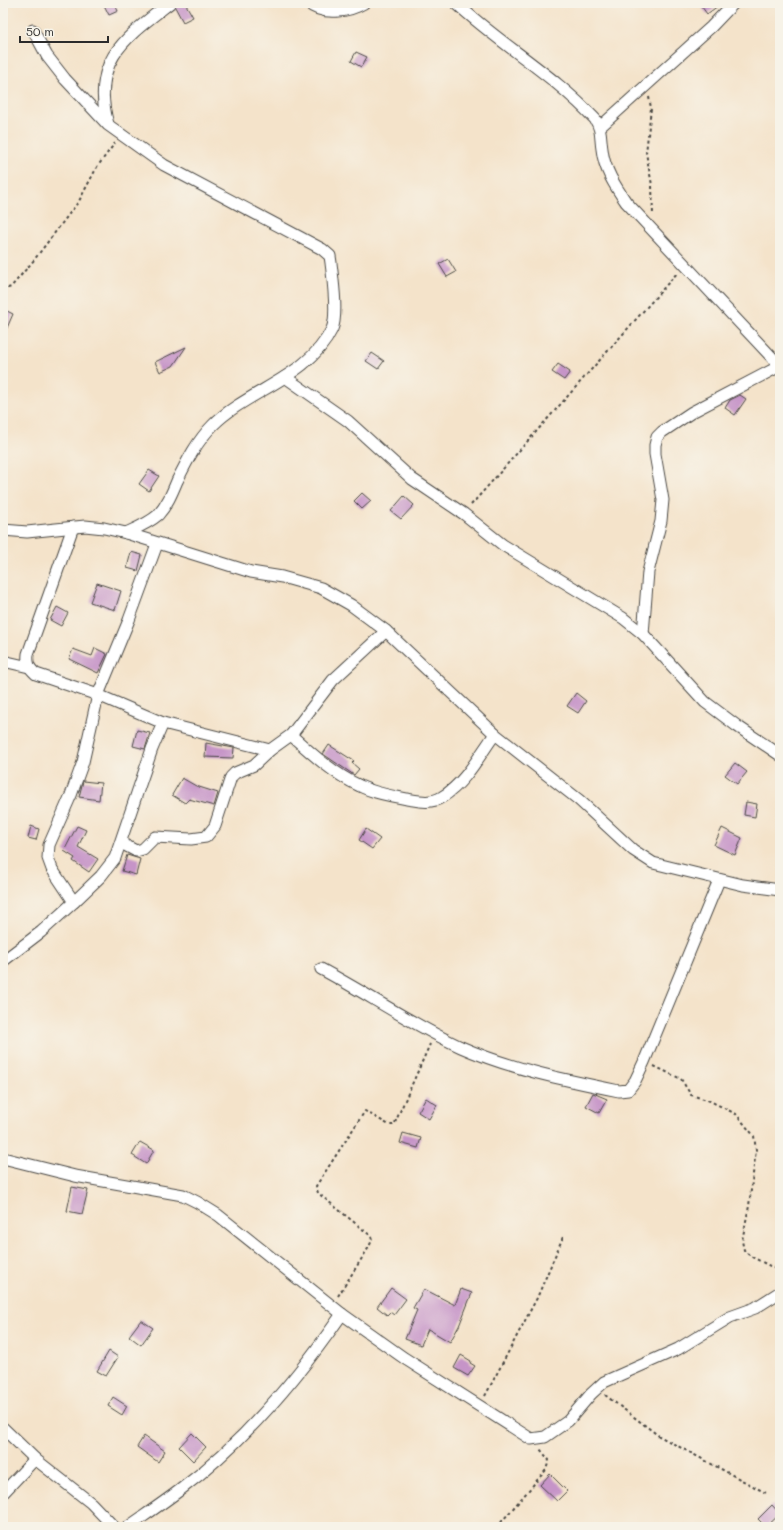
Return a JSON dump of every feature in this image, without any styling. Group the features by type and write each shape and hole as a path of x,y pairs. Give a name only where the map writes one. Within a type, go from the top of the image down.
{"street":[{"path":"108,125 103,106 103,80 109,64 121,44 170,3"},
{"path":"308,3 322,10 343,11 356,8 364,3"},
{"path":"456,3 490,33 565,89 595,119 600,127 602,149 614,183 626,202 683,265 716,297 780,366 692,412 657,437 655,454 663,500 661,521 648,572 643,634"},
{"path":"600,127 734,3"},
{"path":"33,30 47,56 65,79 108,125 164,165 322,249 330,256 334,319 332,329 312,356 285,377 222,416 208,430 194,450 164,508 157,516 126,533"},
{"path":"285,377 348,421 412,479 464,514 516,553 623,618 643,634 705,702 736,726 780,755"},
{"path":"29,667 28,654 73,527"},
{"path":"3,530 27,532 73,527 98,528 126,533 157,544 251,572 282,577 321,588 351,605 386,631 495,734 579,800 611,832 642,858 653,863 719,880 742,885 780,890"},
{"path":"74,902 52,869 48,858 49,845 71,795 83,762 98,695 129,620 157,544"},
{"path":"121,843 136,851 143,850 155,837 191,839 206,837 215,826 231,777 235,773 254,766 270,750 291,735 333,680 386,631"},
{"path":"3,661 29,667 36,674 98,695 163,723 270,750"},
{"path":"3,961 40,932 74,902 109,866 121,843 152,749 163,723"},
{"path":"291,735 316,757 358,786 393,796 428,802 438,799 454,788 467,774 495,734"},
{"path":"321,968 434,1034 487,1057 527,1070 619,1091 628,1090 635,1081 644,1062 719,880"},
{"path":"3,1158 75,1176 172,1193 190,1198 229,1224 342,1314 442,1383 531,1439 546,1436 568,1421 596,1388 618,1374 678,1349 730,1317 755,1308 780,1292"},
{"path":"128,1527 180,1490 228,1449 262,1415 292,1381 342,1314"},
{"path":"3,1428 34,1458 91,1503 114,1527"},
{"path":"3,1493 34,1458"}],"path":[{"path":"648,84 651,108 646,153 652,185 654,210 652,230"},
{"path":"3,284 8,288 11,287 34,260 79,201 97,167 121,134"},
{"path":"464,514 683,265"},
{"path":"332,1306 348,1282 372,1240 372,1236 318,1193 316,1186 365,1111 389,1125 394,1125 434,1034"},
{"path":"644,1062 681,1078 691,1095 710,1101 736,1114 754,1136 756,1150 749,1206 742,1241 744,1250 750,1256 780,1271"},
{"path":"480,1406 537,1298 563,1237"},
{"path":"596,1388 659,1436 766,1493"},
{"path":"496,1527 549,1464 549,1460 531,1439"}],"building":[{"path":"103,3 114,3 118,11 109,15"},
{"path":"177,3 185,3 193,17 183,22 175,7"},
{"path":"699,3 722,3 707,14"},
{"path":"356,52 367,57 361,67 351,61"},
{"path":"448,259 456,272 447,277 439,264"},
{"path":"3,309 13,314 3,337"},
{"path":"186,347 173,366 160,372 155,362"},
{"path":"372,353 384,361 378,369 366,361"},
{"path":"558,364 570,372 564,380 552,372"},
{"path":"740,395 746,399 735,415 725,408 730,400"},
{"path":"149,470 159,476 149,491 139,484"},
{"path":"362,493 371,501 362,509 354,501"},
{"path":"404,496 414,505 401,519 391,511"},
{"path":"131,552 142,555 138,571 127,568"},
{"path":"97,583 121,591 115,610 90,602"},
{"path":"57,607 68,613 61,626 50,620"},
{"path":"95,648 107,654 98,673 69,659 73,649 92,656"},
{"path":"576,693 586,701 578,713 567,706"},
{"path":"137,730 150,733 145,749 133,746"},
{"path":"206,743 234,748 233,758 205,757"},
{"path":"329,745 354,761 352,763 359,769 354,775 323,754"},
{"path":"735,763 747,772 737,784 725,775"},
{"path":"182,778 196,786 218,793 214,806 189,799 185,803 172,795"},
{"path":"83,781 101,783 99,800 79,797"},
{"path":"746,802 757,804 755,817 744,815"},
{"path":"31,826 39,829 36,840 28,838"},
{"path":"77,826 86,830 78,847 98,859 89,872 73,861 75,858 64,851"},
{"path":"722,828 742,838 735,855 714,845"},
{"path":"366,829 380,839 372,849 359,840"},
{"path":"127,855 140,859 136,875 122,871"},
{"path":"593,1093 607,1099 599,1113 586,1106"},
{"path":"426,1098 437,1105 429,1119 418,1112"},
{"path":"403,1133 421,1138 418,1148 400,1143"},
{"path":"140,1142 154,1150 146,1164 132,1155"},
{"path":"72,1187 88,1190 82,1214 67,1211"},
{"path":"391,1288 406,1299 394,1315 390,1312 387,1315 377,1307"},
{"path":"424,1289 455,1305 461,1289 472,1293 459,1326 450,1342 428,1329 421,1345 405,1339 417,1310 413,1308"},
{"path":"141,1320 153,1328 141,1345 129,1336"},
{"path":"109,1351 118,1357 106,1376 97,1371"},
{"path":"461,1355 471,1361 470,1363 475,1366 468,1376 454,1368"},
{"path":"113,1397 127,1406 122,1415 108,1406"},
{"path":"192,1433 206,1447 193,1461 179,1447"},
{"path":"144,1436 165,1451 158,1462 137,1447"},
{"path":"550,1474 567,1491 557,1501 540,1485"},
{"path":"772,1505 780,1514 766,1527 758,1519"}]}
